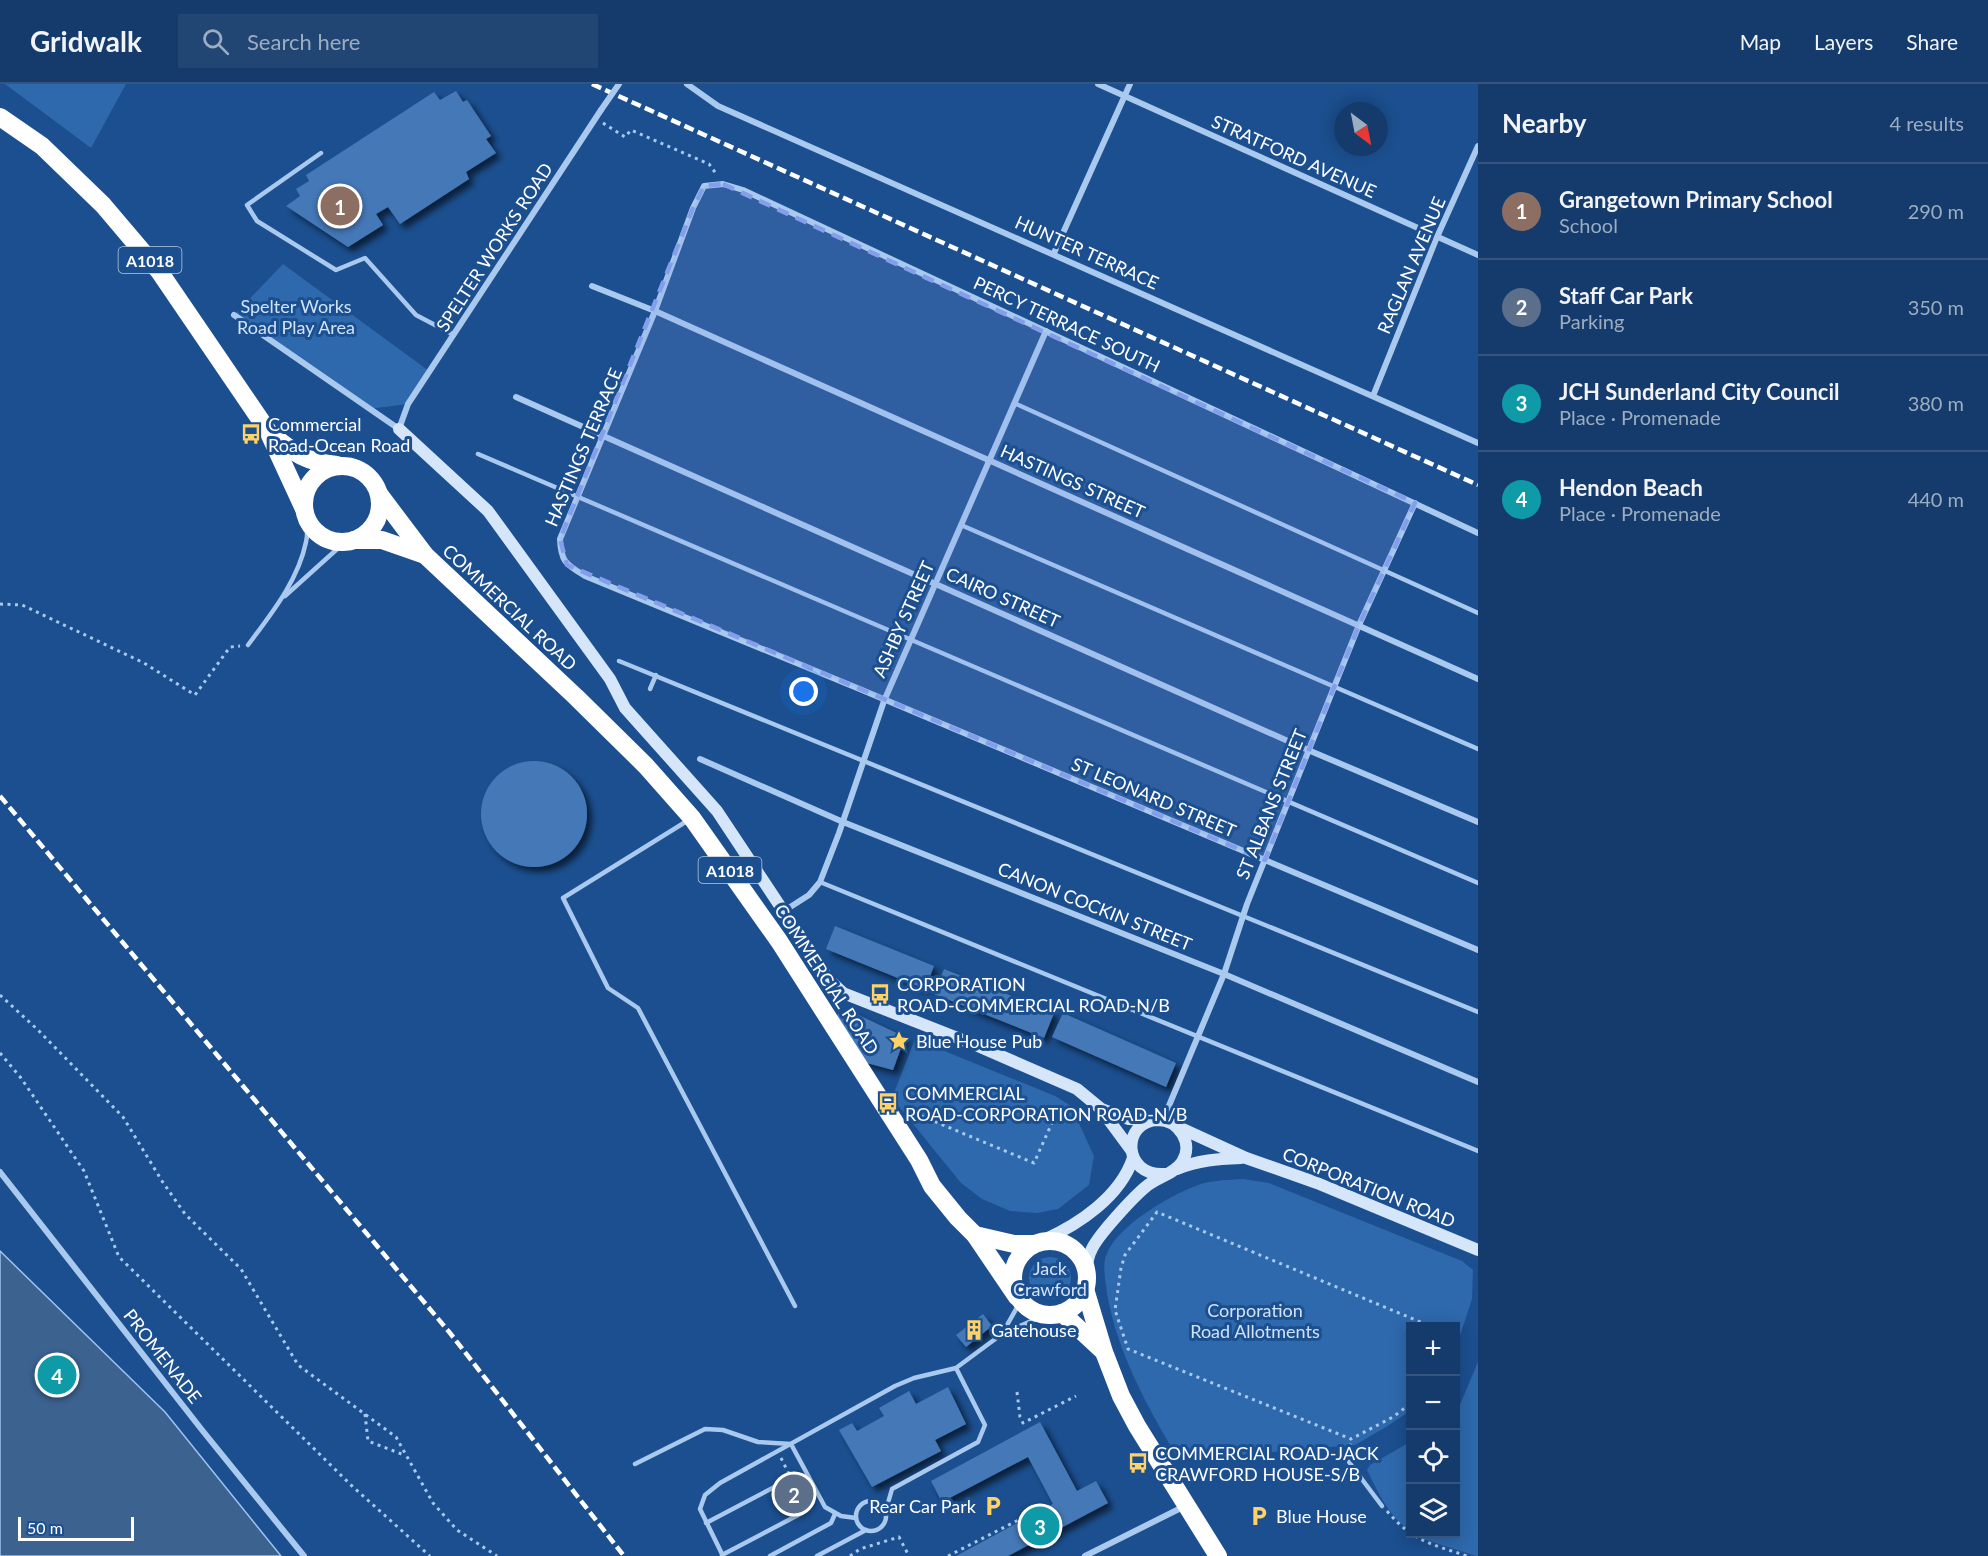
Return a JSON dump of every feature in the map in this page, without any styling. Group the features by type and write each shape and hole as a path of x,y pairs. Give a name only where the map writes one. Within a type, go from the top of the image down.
{"highway":[{"name":"A1018","path":"0,117 42,146 103,205 159,271 268,431 305,514"},
{"name":"A1018","path":"268,431 306,459 317,463 347,466"},
{"path":"334,466 347,466 356,468 373,482 380,501 377,518 370,529 350,541 324,538 310,526 305,514 304,498 308,485 320,472 334,466"},
{"name":"COMMERCIAL ROAD","path":"379,494 424,555 591,712 646,766 692,818 779,941 919,1160 932,1186 975,1235 1019,1299"},
{"name":"COMMERCIAL ROAD","path":"350,541 382,540 424,555"},
{"path":"975,1235 1014,1244 1056,1240 1068,1245 1081,1257 1086,1269 1085,1289 1104,1352 1121,1396 1137,1426 1218,1556"},
{"path":"1038,1242 1018,1257 1013,1270 1012,1284 1019,1299 1033,1311 1053,1314 1071,1308 1080,1300 1085,1289"},
{"path":"1053,1314 1104,1352"}],"street":[{"name":"SPELTER WORKS ROAD","path":"399,429 408,404 619,84"},
{"name":"HUNTER TERRACE","path":"687,84 718,106 1054,253 1478,443"},
{"name":"STRATFORD AVENUE","path":"1098,84 1478,255"},
{"path":"1054,253 1130,84"},
{"name":"RAGLAN AVENUE","path":"1373,396 1437,237 1478,146"},
{"name":"PERCY TERRACE SOUTH","path":"704,186 723,184 743,190 1478,533"},
{"name":"HASTINGS TERRACE","path":"704,186 693,208 655,311 560,539 561,553 567,565 585,576 884,701"},
{"name":"HASTINGS STREET","path":"592,286 655,311 1478,679"},
{"path":"234,315 399,429"},
{"name":"ASHBY STREET","path":"784,911 809,895 820,882 884,701 1046,331"},
{"name":"CAIRO STREET","path":"516,397 1308,750 1478,822"},
{"name":"COMMERCIAL ROAD","path":"399,429 488,511 610,679 625,708 717,811 829,980 843,993 862,1000"},
{"name":"ST ALBANS STREET","path":"1158,1120 1198,1037 1334,686 1359,625 1415,503"},
{"name":"ST LEONARD STREET","path":"884,701 1478,950"},
{"name":"CANON COCKIN STREET","path":"700,759 843,822 1224,974 1478,1082"},
{"name":"CORPORATION ROAD","path":"862,1000 978,1046 1077,1089 1100,1108 1139,1167 1146,1172 1155,1175 1208,1160 1246,1158"},
{"name":"CORPORATION ROAD","path":"1100,1108 1129,1119 1158,1120 1176,1126 1246,1158 1317,1183 1478,1250"},
{"path":"1038,1242 1072,1227 1105,1200 1129,1171 1132,1141 1136,1132 1144,1124 1158,1120"},
{"name":"CORPORATION ROAD","path":"1086,1269 1091,1250 1102,1234 1148,1185 1181,1164 1185,1155 1186,1143 1183,1134 1176,1126"},
{"name":"PROMENADE","path":"0,1172 304,1556"},
{"path":"1085,1556 1186,1505"}],"lane":[{"path":"321,153 247,205 257,221 336,270 365,258 416,315 454,335"},
{"path":"1014,403 1478,613"},
{"path":"478,454 1478,883"},
{"path":"248,645 282,598 300,562 307,540 305,514"},
{"path":"961,525 1478,749"},
{"path":"282,598 350,541"},
{"path":"619,661 1478,1012"},
{"path":"650,689 656,675"},
{"path":"692,818 563,898 608,988 638,1008 795,1306"},
{"path":"820,882 1478,1151"},
{"path":"1002,1334 1019,1299"},
{"path":"706,1523 784,1482 802,1513 723,1555 706,1523 700,1509 705,1496 720,1482 895,1386 914,1378 956,1368 1002,1334 1053,1314"},
{"path":"886,1510 879,1502 865,1502 858,1509 856,1518 859,1526 874,1531 882,1527 886,1519 892,1488 978,1442 985,1425 956,1368"},
{"path":"635,1464 705,1429 723,1430 758,1442 790,1444"},
{"path":"790,1444 825,1507 834,1514 856,1518"},
{"path":"1349,1462 1382,1506"},
{"path":"770,1556 831,1523 834,1514"},
{"path":"817,1556 866,1530"}],"path":[{"path":"596,119 625,137 631,130 709,164 723,184"},
{"path":"0,604 22,605 144,663 195,695 230,647 248,645"},
{"path":"0,995 38,1030 123,1117 185,1214 242,1269 298,1365 396,1437 433,1503 457,1530 497,1556"},
{"path":"0,1053 21,1078 84,1171 119,1257 353,1487 430,1556"},
{"path":"892,1118 905,1109 1034,1164 1060,1105"},
{"path":"1406,1407 1393,1417 1351,1439 1128,1349 1115,1310 1121,1268 1125,1255 1158,1212 1420,1322"},
{"path":"1017,1392 1020,1417 1023,1423 1076,1396"},
{"path":"365,1414 368,1441 406,1455"},
{"path":"1349,1462 1351,1439"},
{"path":"1382,1506 1396,1523 1412,1536 1467,1556"},
{"path":"948,1556 1036,1511 1040,1516"},
{"path":"850,1556 860,1549 899,1537 909,1556"}],"highlighted area":[{"path":"723,184 1415,503 1359,625 1265,860 567,565 560,539 693,208 704,186"}],"green space":[{"path":"5,84 126,84 91,148"},
{"name":"Spelter Works Road Play Area","path":"283,264 429,371 408,404 369,409 234,315"},
{"path":"915,1039 1055,1096 1071,1106 1094,1156 1089,1185 1058,1209 1037,1213 1010,1211 982,1199 961,1183 892,1098"},
{"name":"Corporation Road Allotments","path":"1243,1179 1269,1183 1462,1261 1473,1270 1472,1299 1460,1336 1460,1322 1406,1322 1406,1414 1355,1445 1179,1460 1135,1380 1118,1337 1107,1293 1105,1260 1111,1245 1120,1234 1145,1213 1186,1190 1203,1183"},
{"name":"Jack Crawford","path":"1050,1257 1058,1258 1065,1263 1070,1270 1070,1286 1065,1293 1058,1298 1050,1299 1042,1298 1035,1293 1030,1286 1029,1278 1030,1270 1035,1263 1042,1258"},
{"path":"1478,1362 1478,1556 1421,1538 1460,1538 1460,1405"},
{"path":"1406,1444 1406,1528 1396,1519 1380,1495 1367,1470 1370,1465"}],"shaded area":[{"path":"0,1251 165,1412 281,1556 0,1556"}],"building":[{"path":"456,91 463,102 467,100 491,136 486,139 496,153 466,172 469,179 400,224 388,207 376,214 383,225 348,247 286,206 300,196 296,189 309,181 306,175 434,92 440,100"},
{"path":"534,761 554,765 572,776 583,794 587,814 583,834 572,852 554,863 534,867 514,863 496,852 485,834 481,814 485,794 496,776 514,765"},
{"path":"835,926 934,966 925,989 826,949"},
{"path":"944,969 1054,1013 1044,1038 934,994"},
{"path":"848,1010 905,1037 893,1070 863,1062 835,1020 838,1014"},
{"path":"1063,1013 1176,1063 1166,1087 1052,1037"},
{"name":"Gatehouse","path":"983,1314 992,1326 966,1347 956,1335"},
{"path":"948,1387 966,1424 935,1440 941,1451 872,1487 839,1430 852,1423 857,1431 884,1416 879,1408 909,1391 916,1404"},
{"path":"1040,1422 1077,1491 1096,1481 1108,1503 1008,1556 956,1556 1053,1504 1028,1457 942,1502 931,1481"}],"railway":[{"path":"592,84 1478,485"},
{"path":"0,796 450,1333 624,1556"}],"place":[{"name":"Grangetown Primary School","path":"340,206"},
{"name":"Commercial Road-Ocean Road","path":"251,434"},
{"name":"CORPORATION ROAD-COMMERCIAL ROAD-N/B","path":"880,994"},
{"name":"Blue House Pub","path":"899,1041"},
{"name":"COMMERCIAL ROAD-CORPORATION ROAD-N/B","path":"888,1103"},
{"name":"Gatehouse","path":"974,1330"},
{"name":"Hendon Beach","path":"57,1375"},
{"name":"COMMERCIAL ROAD-JACK CRAWFORD HOUSE-S/B","path":"1138,1463"},
{"name":"Staff Car Park","path":"794,1494"},
{"name":"Rear Car Park","path":"993,1506"},
{"name":"Blue House","path":"1259,1516"},
{"name":"JCH Sunderland City Council","path":"1040,1526"}]}
